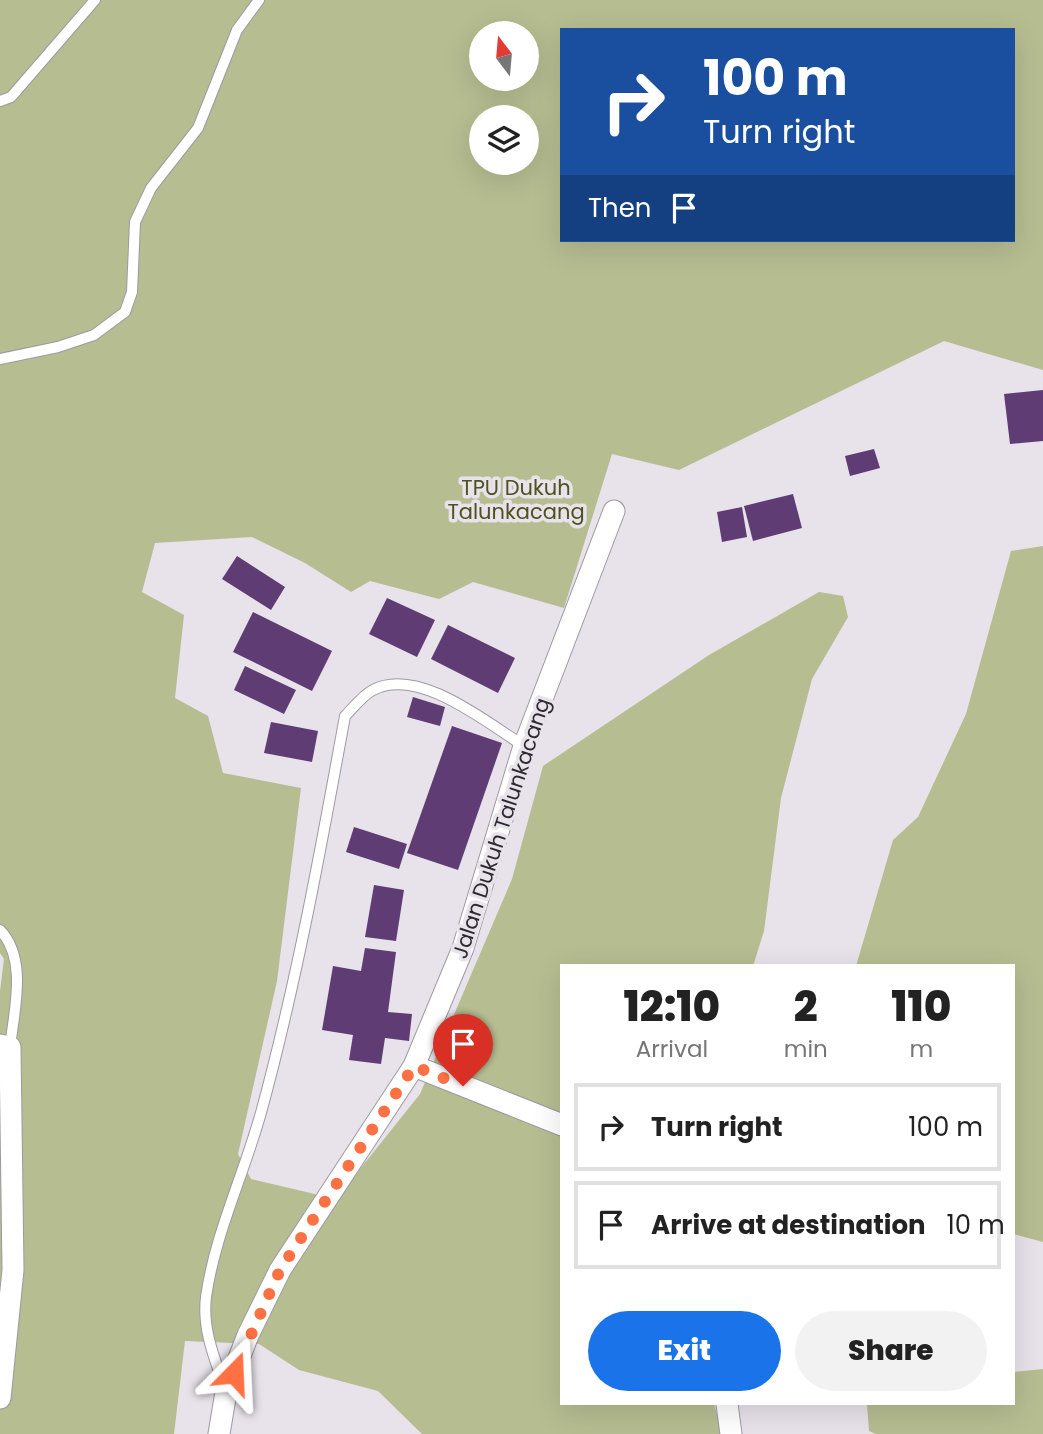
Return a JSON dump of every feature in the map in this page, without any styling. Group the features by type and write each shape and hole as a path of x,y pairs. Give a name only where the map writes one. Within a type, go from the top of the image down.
{"street":[{"name":"Jalan Dukuh Talunkacang","path":"219,1434 226,1392 248,1335 280,1270 414,1066 463,948 524,746 614,511"},
{"path":"0,1398 13,1270 5,1127 4,1046"},
{"path":"414,1066 560,1124"},
{"path":"727,1405 731,1434"}],"lane":[{"path":"0,101 11,97 95,0"},
{"path":"0,359 58,347 94,335 125,312 132,292 135,222 151,188 198,128 237,30 259,0"},
{"path":"226,1392 207,1337 206,1298 228,1215 261,1112 293,989 345,716 373,690 413,683 450,699 524,746"},
{"path":"0,930 9,939 18,984 4,1046"}],"green space":[{"name":"TPU Dukuh Talunkacang","path":"0,0 1043,0 1043,370 944,341 679,470 612,454 564,608 473,582 439,599 370,581 351,592 305,563 252,537 155,543 142,592 184,615 175,698 208,716 223,773 301,788 277,981 238,1154 251,1179 336,1199 420,1094 512,879 543,766 709,655 819,592 843,596 848,617 812,679 781,798 764,931 754,964 560,964 560,1405 714,1405 723,1434 422,1434 378,1391 299,1370 259,1344 185,1341 174,1434 0,1434 0,991 4,959 0,953"},
{"path":"1043,546 1043,1242 1015,1235 1015,964 857,964 893,840 918,817 966,714 1011,551"},
{"path":"1043,1369 1043,1434 876,1434 869,1431 867,1405 1015,1405 1015,1372"}],"building":[{"path":"1043,390 1043,441 1010,444 1004,394"},
{"path":"874,449 880,468 850,476 845,456"},
{"path":"793,494 802,528 753,541 744,506"},
{"path":"742,507 747,537 722,542 717,512"},
{"path":"237,556 285,587 271,610 222,579"},
{"path":"387,598 435,620 417,657 369,634"},
{"path":"253,612 332,651 312,691 233,652"},
{"path":"448,625 515,658 498,693 431,659"},
{"path":"245,666 296,690 284,714 234,690"},
{"path":"413,697 445,707 440,726 407,717"},
{"path":"271,722 318,731 312,762 264,753"},
{"path":"452,726 502,743 458,870 407,853"},
{"path":"354,827 407,844 399,869 346,852"},
{"path":"374,885 404,890 396,941 365,937"},
{"path":"365,948 396,952 388,1012 412,1014 409,1041 385,1038 381,1064 349,1060 353,1035 322,1030 333,966 361,971"}],"route":[{"path":"234,1373 248,1335 280,1270 414,1066 463,1086"}]}
